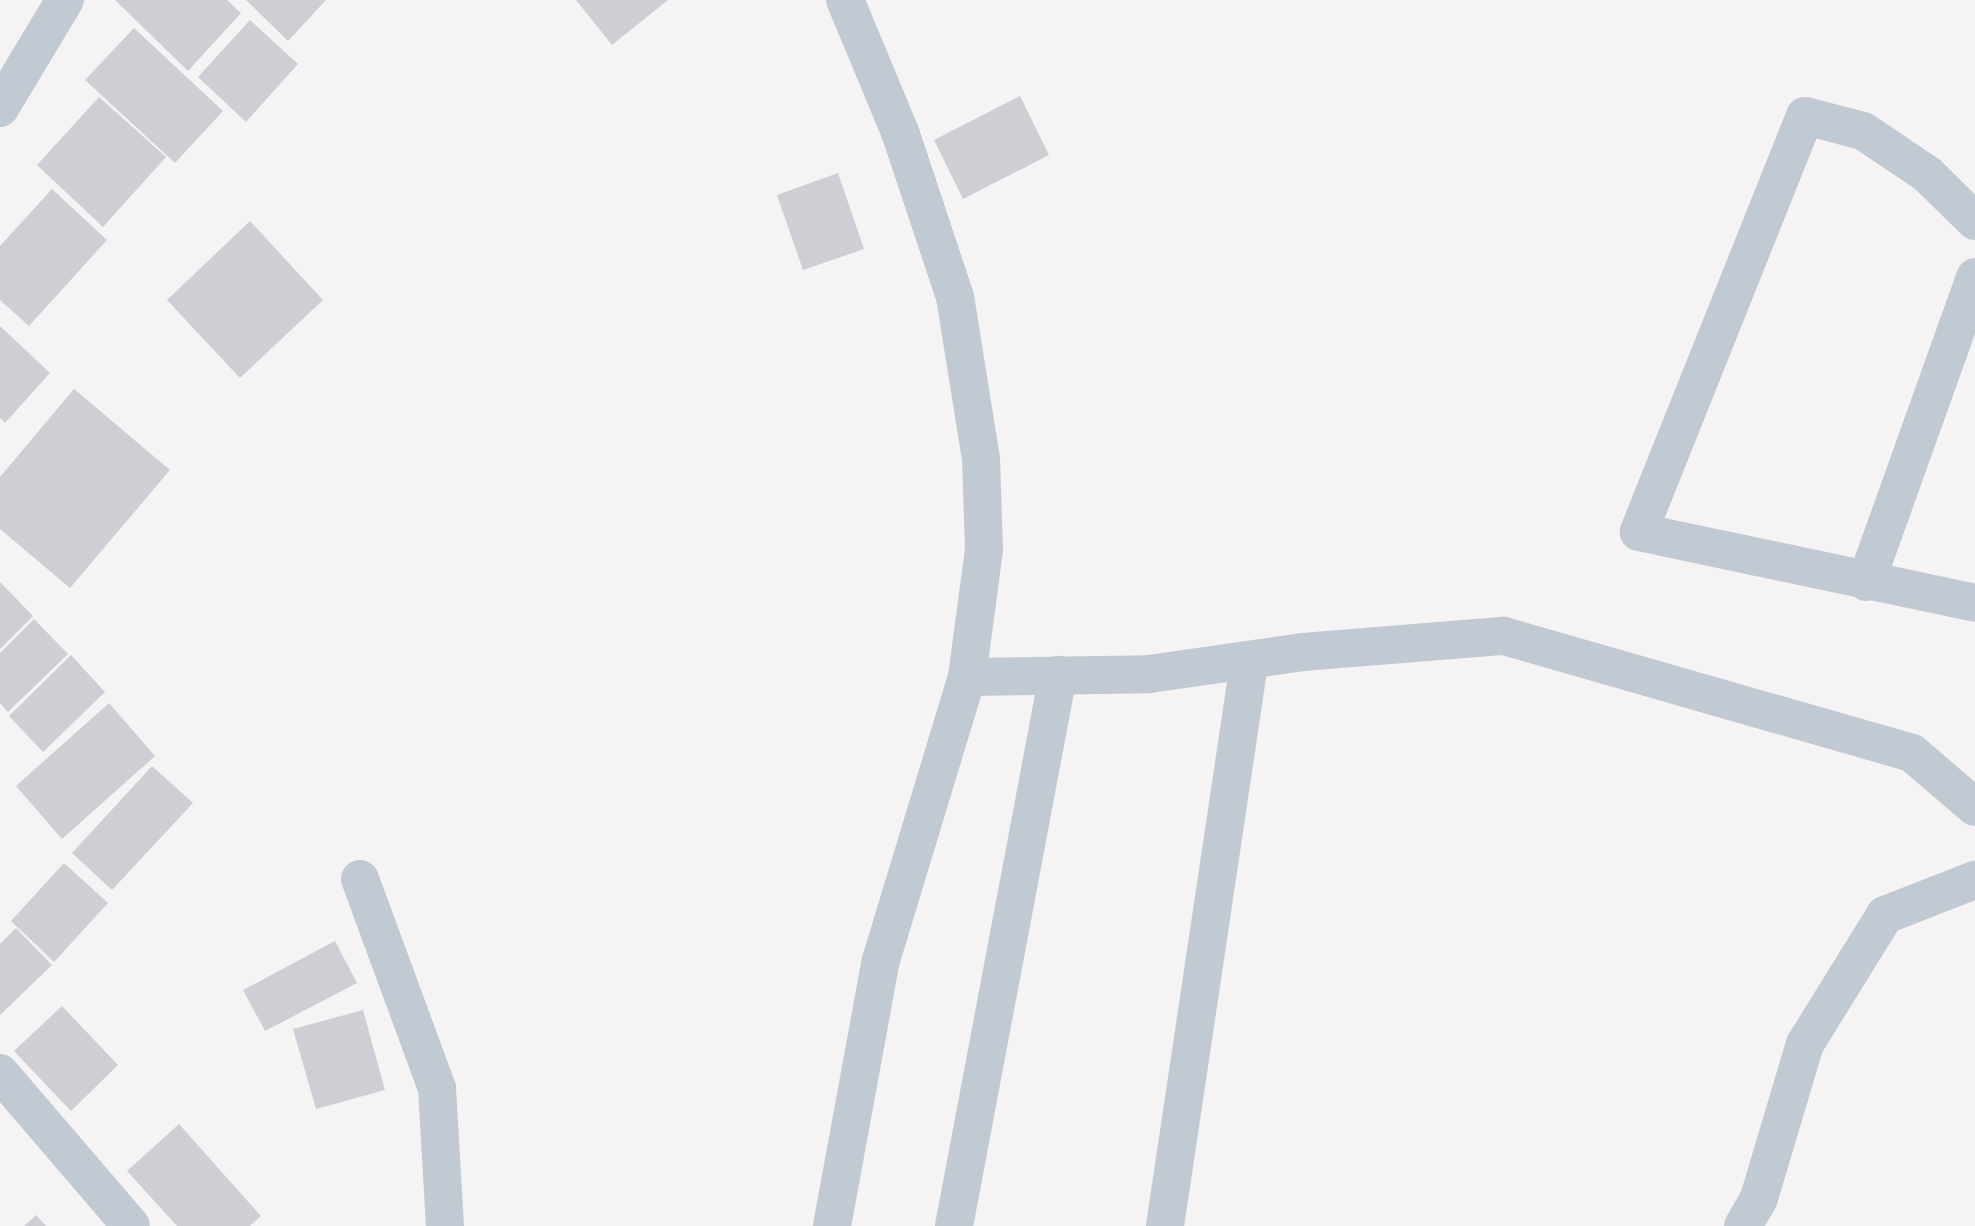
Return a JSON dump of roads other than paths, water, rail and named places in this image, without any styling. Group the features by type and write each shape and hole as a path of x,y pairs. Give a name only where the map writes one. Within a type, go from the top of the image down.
{"street":[{"path":"0,108 65,0"},
{"path":"832,1226 881,960 967,677 984,549 981,459 955,297 900,132 845,0"},
{"path":"1975,221 1927,174 1863,131 1805,117 1639,532 1975,603"},
{"path":"1866,582 1975,277"},
{"path":"967,677 1058,675 1249,663 1303,652 1504,636 1912,753 1975,807"},
{"path":"1165,1226 1249,663"},
{"path":"954,1226 1058,675"},
{"path":"360,879 437,1087 445,1226"},
{"path":"1743,1226 1759,1198 1805,1044 1885,915 1975,880"},
{"path":"0,1073 131,1226"}]}
